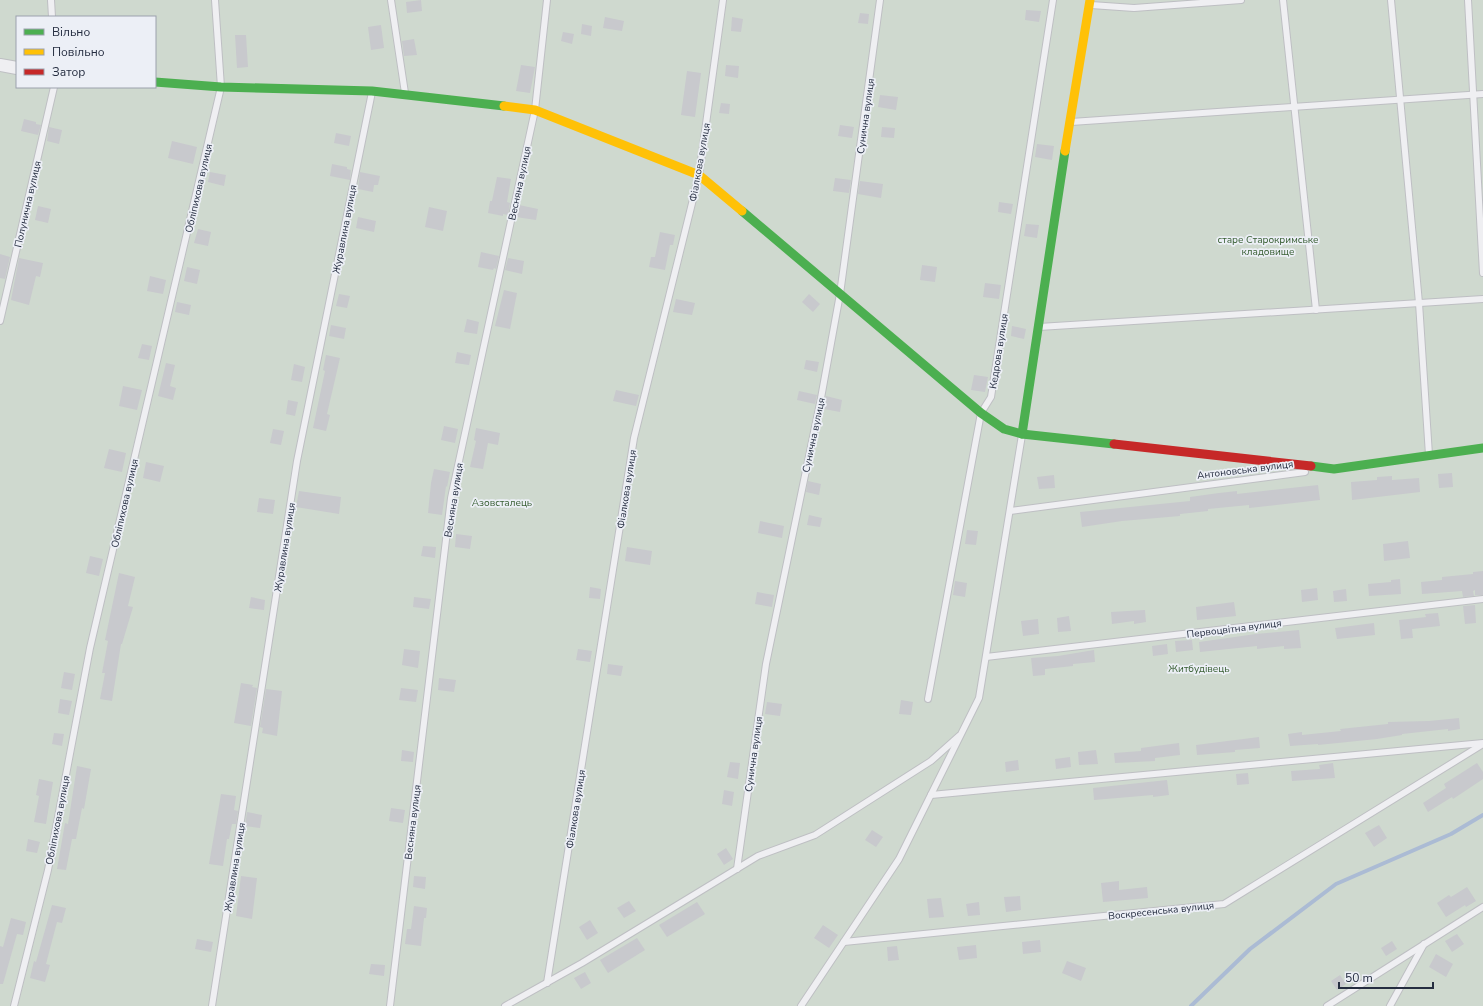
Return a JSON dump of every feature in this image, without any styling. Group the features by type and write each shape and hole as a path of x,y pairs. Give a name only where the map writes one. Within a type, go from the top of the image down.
{"street":[{"path":"1022,434 1069,123 1090,2"},
{"path":"0,65 16,68"},
{"path":"156,82 222,87 372,91 535,110 699,175 981,413 1004,429 1022,434 1334,469"},
{"name":"Антоновська вулиця","path":"1334,469 1483,448"}],"lane":[{"path":"51,0 52,16"},
{"name":"Обліпихова вулиця","path":"14,1006 48,870 90,648 222,87 215,0"},
{"path":"391,0 405,95"},
{"name":"Весняна вулиця","path":"390,1006 451,498 535,110 547,0"},
{"name":"Фіалкова вулиця","path":"547,983 634,438 699,175 723,0"},
{"name":"Сунична вулиця","path":"737,869 766,664 821,398 840,294 880,0"},
{"name":"Кедрова вулиця","path":"928,699 981,413 990,397 1053,0"},
{"path":"1090,2 1134,8 1241,0"},
{"path":"1283,0 1316,310"},
{"path":"1390,0 1401,100 1419,303 1429,455"},
{"path":"1468,0 1483,273"},
{"name":"Полунична вулиця","path":"0,321 54,88"},
{"name":"Журавлина вулиця","path":"212,1006 297,461 372,91"},
{"path":"1069,123 1483,94"},
{"path":"1038,327 1483,299"},
{"path":"801,1006 900,859 979,698 1022,434"},
{"name":"Антоновська вулиця","path":"1010,511 1334,469"},
{"name":"Первоцвітна вулиця","path":"986,657 1483,599"},
{"path":"505,1006 582,963 758,856 814,835 931,761 961,733"},
{"path":"931,795 1483,744"},
{"name":"Воскресенська вулиця","path":"844,942 1224,904 1483,744"},
{"path":"1327,1006 1483,906"},
{"path":"1390,1006 1424,944"}],"green space":[{"name":"Азовсталець","path":"0,0 1483,0 1483,1006 0,1006"}],"building":[{"path":"421,0 422,11 407,13 406,2"},
{"path":"1026,10 1041,11 1039,22 1025,20"},
{"path":"860,13 869,14 868,24 858,23"},
{"path":"605,17 624,21 622,31 603,28"},
{"path":"732,17 743,19 741,32 731,31"},
{"path":"582,24 592,26 591,36 581,34"},
{"path":"381,25 384,48 371,50 368,27"},
{"path":"563,32 574,34 572,44 561,41"},
{"path":"235,35 246,35 248,67 237,68"},
{"path":"414,39 417,55 404,56 402,41"},
{"path":"521,65 535,67 530,93 516,91"},
{"path":"726,65 739,66 738,78 725,76"},
{"path":"687,71 701,73 695,117 681,115"},
{"path":"880,95 898,97 896,110 878,107"},
{"path":"721,103 730,104 729,114 719,113"},
{"path":"24,119 41,125 38,135 21,131"},
{"path":"840,125 854,127 852,138 838,136"},
{"path":"49,127 62,130 59,144 47,141"},
{"path":"882,127 895,128 894,138 881,137"},
{"path":"336,133 351,136 349,146 334,143"},
{"path":"172,141 197,147 193,164 168,158"},
{"path":"1037,144 1054,146 1052,160 1035,157"},
{"path":"332,164 347,167 347,169 351,170 350,180 330,176"},
{"path":"210,172 226,175 224,186 208,182"},
{"path":"360,172 380,176 378,185 374,185 373,192 358,189"},
{"path":"497,177 511,179 507,202 510,203 508,215 503,214 503,216 488,213"},
{"path":"835,178 851,180 849,193 833,191"},
{"path":"860,181 883,184 881,198 858,194"},
{"path":"999,202 1013,204 1011,214 998,212"},
{"path":"519,205 538,209 536,220 516,217"},
{"path":"38,206 51,209 48,223 35,220"},
{"path":"429,207 447,211 443,231 425,227"},
{"path":"358,217 376,221 374,232 356,228"},
{"path":"1026,224 1039,225 1037,238 1024,236"},
{"path":"198,229 211,232 208,246 194,243"},
{"path":"660,232 675,235 673,245 670,245 665,270 649,267 651,257 655,257"},
{"path":"481,252 499,256 496,269 494,268 493,270 478,267"},
{"path":"0,254 10,257 5,279 0,278"},
{"path":"19,258 43,263 40,277 36,276 29,305 11,300"},
{"path":"508,258 524,261 522,274 505,270"},
{"path":"922,265 937,267 935,282 920,280"},
{"path":"187,267 200,270 197,284 184,281"},
{"path":"150,276 166,280 163,294 147,291"},
{"path":"985,283 1001,285 999,299 983,297"},
{"path":"504,290 517,293 510,329 495,326"},
{"path":"339,294 350,296 347,308 336,306"},
{"path":"809,294 820,304 813,312 802,302"},
{"path":"676,299 695,303 692,315 673,312"},
{"path":"177,302 191,305 189,315 175,312"},
{"path":"467,319 479,322 477,334 464,332"},
{"path":"331,325 346,328 344,339 329,336"},
{"path":"1012,326 1026,329 1024,339 1011,336"},
{"path":"142,344 152,346 149,360 138,358"},
{"path":"457,352 471,355 469,365 455,363"},
{"path":"326,355 340,358 327,414 330,415 326,431 313,428 325,371 323,370"},
{"path":"806,360 819,362 817,372 804,369"},
{"path":"166,363 175,365 170,386 176,388 173,400 158,396"},
{"path":"294,364 305,367 302,382 291,380"},
{"path":"974,375 988,377 985,392 971,390"},
{"path":"123,386 142,390 137,410 119,406"},
{"path":"616,390 639,395 636,406 613,401"},
{"path":"799,391 817,395 815,404 797,400"},
{"path":"826,396 842,400 840,412 824,409"},
{"path":"288,400 298,402 295,416 286,414"},
{"path":"444,426 458,429 455,443 441,440"},
{"path":"476,428 500,433 498,445 488,443 483,469 470,467 476,441 474,440"},
{"path":"273,429 284,431 281,445 270,443"},
{"path":"109,449 126,453 122,472 104,468"},
{"path":"146,462 164,466 160,482 143,478"},
{"path":"434,469 450,472 447,487 446,486 442,515 428,513"},
{"path":"1452,473 1453,487 1439,488 1438,474"},
{"path":"1054,475 1055,488 1039,489 1037,477"},
{"path":"1392,476 1392,480 1419,478 1420,492 1352,500 1351,482 1377,480 1377,477"},
{"path":"808,481 821,484 819,495 806,492"},
{"path":"1318,485 1320,500 1249,508 1249,505 1208,509 1208,511 1180,514 1180,516 1122,521 1082,527 1080,512 1190,501 1190,497 1219,493 1237,491 1237,494"},
{"path":"299,491 341,497 339,514 296,507"},
{"path":"259,498 275,500 273,514 257,512"},
{"path":"809,515 822,518 820,527 807,525"},
{"path":"760,521 784,526 782,538 758,533"},
{"path":"967,530 978,531 976,545 965,544"},
{"path":"456,534 472,536 470,549 455,547"},
{"path":"1408,541 1410,558 1384,561 1383,544"},
{"path":"423,546 436,547 435,558 421,556"},
{"path":"627,547 652,551 650,565 625,561"},
{"path":"90,556 103,559 99,576 86,573"},
{"path":"1483,571 1483,595 1475,595 1475,590 1473,591 1474,596 1463,597 1462,591 1422,594 1421,582 1442,580 1442,577 1473,574 1473,572"},
{"path":"119,573 135,577 128,606 133,607 121,644 112,701 100,699 105,673 102,673 108,641 105,640"},
{"path":"1400,579 1401,594 1369,596 1368,584 1391,582 1391,580"},
{"path":"955,581 967,583 965,597 953,595"},
{"path":"590,587 601,589 600,599 589,598"},
{"path":"1317,588 1318,600 1302,602 1301,590"},
{"path":"1346,589 1347,601 1334,602 1333,591"},
{"path":"757,592 774,595 772,607 755,604"},
{"path":"251,597 265,600 264,610 249,608"},
{"path":"414,597 431,599 429,609 413,607"},
{"path":"1234,602 1236,616 1197,620 1196,607"},
{"path":"1475,605 1476,623 1465,624 1463,606"},
{"path":"1145,610 1146,622 1134,624 1134,621 1112,624 1111,612"},
{"path":"1438,613 1440,626 1412,629 1413,638 1401,639 1399,620 1426,617 1425,614"},
{"path":"1069,616 1071,631 1058,632 1057,618"},
{"path":"1038,619 1039,634 1023,636 1021,621"},
{"path":"1374,623 1375,635 1337,639 1335,628"},
{"path":"1299,630 1301,648 1284,649 1284,646 1257,649 1257,646 1200,652 1199,642"},
{"path":"1192,640 1193,650 1176,652 1175,641"},
{"path":"1167,644 1168,654 1153,656 1152,646"},
{"path":"404,649 420,651 418,668 402,665"},
{"path":"578,649 592,651 590,662 576,660"},
{"path":"1094,650 1095,662 1045,669 1045,675 1033,676 1031,658 1058,656"},
{"path":"608,664 623,666 621,676 607,674"},
{"path":"64,672 75,674 72,690 61,688"},
{"path":"439,678 456,680 454,692 438,690"},
{"path":"241,683 253,685 252,687 257,688 251,726 234,723"},
{"path":"401,688 418,690 416,702 399,700"},
{"path":"266,689 282,691 277,736 262,733 263,728 260,727"},
{"path":"60,699 72,701 69,715 58,713"},
{"path":"901,700 913,702 911,715 899,714"},
{"path":"767,702 782,704 780,716 765,714"},
{"path":"1459,718 1460,729 1402,734 1377,739 1318,745 1290,746 1288,734 1302,732 1302,735 1341,731 1340,729 1388,724 1388,722 1429,721"},
{"path":"54,733 64,734 62,746 52,744"},
{"path":"1259,737 1260,748 1235,750 1235,752 1197,755 1196,745"},
{"path":"1179,743 1180,755 1155,758 1155,761 1115,763 1114,753 1141,751 1141,748"},
{"path":"402,750 414,752 413,762 401,761"},
{"path":"1096,750 1098,764 1079,765 1078,752"},
{"path":"1070,757 1071,767 1056,769 1055,759"},
{"path":"1018,760 1019,770 1006,772 1005,762"},
{"path":"730,762 740,763 738,779 727,777"},
{"path":"1333,763 1335,778 1292,781 1291,771 1320,769 1319,765"},
{"path":"1477,763 1483,772 1483,779 1453,799 1452,797 1428,812 1423,803 1446,788 1444,784"},
{"path":"77,766 91,769 84,809 82,808 76,839 72,839 66,870 57,869 65,823 68,824"},
{"path":"1248,773 1249,784 1237,785 1236,774"},
{"path":"39,779 53,782 46,824 34,822 39,796 36,795"},
{"path":"1167,780 1169,795 1094,800 1093,788"},
{"path":"724,790 734,792 732,806 722,804"},
{"path":"221,794 236,796 234,810 238,811 236,824 232,824 229,839 227,839 223,866 209,864"},
{"path":"391,808 405,810 403,823 389,821"},
{"path":"247,812 262,815 260,828 245,826"},
{"path":"1379,825 1387,838 1374,847 1365,833"},
{"path":"872,830 883,837 876,847 865,840"},
{"path":"28,839 40,842 37,853 26,851"},
{"path":"726,848 733,859 724,865 717,854"},
{"path":"241,876 257,878 252,919 236,916"},
{"path":"414,876 426,877 425,889 413,887"},
{"path":"1119,881 1119,890 1147,887 1148,898 1103,902 1101,883"},
{"path":"1467,887 1476,901 1466,907 1465,905 1446,917 1437,903 1449,895 1451,897"},
{"path":"1020,896 1021,910 1006,912 1004,897"},
{"path":"941,898 944,917 929,918 927,899"},
{"path":"629,901 636,911 624,918 617,908"},
{"path":"697,902 705,914 667,937 659,925"},
{"path":"979,902 980,915 968,916 966,904"},
{"path":"52,905 66,908 62,923 57,922 46,964 50,965 45,982 30,978"},
{"path":"414,906 427,908 426,918 424,918 421,946 405,944 407,929 411,929"},
{"path":"11,918 26,922 23,935 17,934 3,984 0,984 0,946 3,947"},
{"path":"590,920 598,933 587,940 579,927"},
{"path":"823,925 838,935 829,948 814,938"},
{"path":"1457,934 1464,944 1452,952 1445,941"},
{"path":"637,938 645,950 608,973 600,960"},
{"path":"197,939 213,942 211,952 195,949"},
{"path":"1040,940 1041,952 1023,954 1022,942"},
{"path":"1392,941 1397,949 1386,956 1381,948"},
{"path":"976,945 977,958 959,960 957,947"},
{"path":"897,946 899,960 888,961 887,947"},
{"path":"1436,954 1453,964 1446,977 1429,967"},
{"path":"1067,961 1086,968 1081,981 1062,973"},
{"path":"371,964 385,965 384,976 369,974"},
{"path":"585,972 591,983 581,989 574,978"},
{"path":"1340,975 1346,984 1337,990 1331,981"}],"waterway":[{"path":"1191,1006 1250,949 1336,884 1451,834 1483,815"}],"traffic: fast":[{"path":"156,82 221,87 372,91 504,106"},
{"path":"1022,434 1065,151"},
{"path":"742,211 981,413 1004,429 1022,434 1114,444"},
{"path":"1311,466 1334,469 1483,448"}],"traffic: slow":[{"path":"1065,151 1090,0"},
{"path":"504,106 535,110 699,175 742,211"}],"traffic: jam":[{"path":"1114,444 1311,466"}],"park label":[{"name":"старе Старокримське кладовище","path":"1268,244"},
{"name":"Житбудівець","path":"1199,668"}]}
